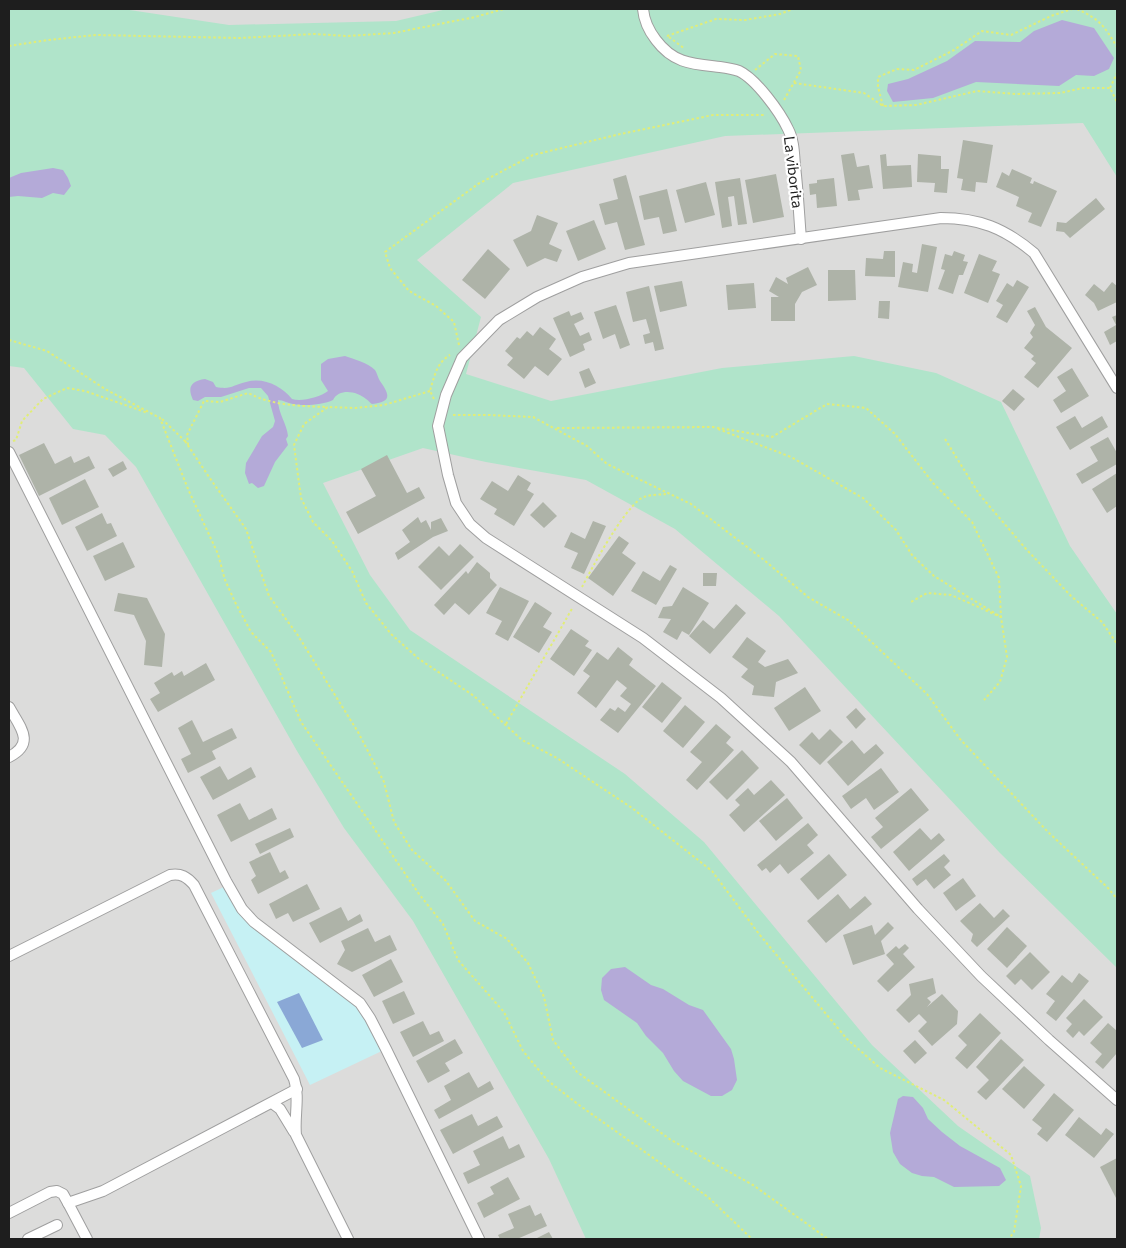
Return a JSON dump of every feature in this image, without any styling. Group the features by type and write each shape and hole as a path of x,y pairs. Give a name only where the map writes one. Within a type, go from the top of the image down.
{"street":[{"name":"La viborita","path":"643,9 652,35 661,47 672,56 688,63 740,72 757,85 780,115 789,130 793,147 799,198 801,239"},
{"path":"1117,388 1034,253 1015,237 994,227 959,218 941,218 629,263 582,277 537,297 499,320 462,358 446,395 438,426 456,503 470,524 486,538 643,638 721,698 791,762 918,909 981,976 1117,1100"},
{"path":"9,452 226,881 242,909 254,922 360,1003 386,1049 479,1239"},
{"path":"9,707 24,738 23,746 18,752 9,757"},
{"path":"9,956 170,875 178,874 187,877 194,885 294,1079 298,1089 294,1121 296,1135"},
{"path":"68,1203 102,1191 298,1089"},
{"path":"272,1103 280,1109 296,1135 348,1239"},
{"path":"9,1213 50,1192 58,1191 63,1194 87,1239"},
{"path":"28,1239 57,1225"}],"path":[{"path":"9,46 96,35 240,38 314,34 356,36 394,33 475,17 504,9"},
{"path":"686,50 667,36 716,18 745,20 780,14 793,9"},
{"path":"883,106 878,87 878,77 897,69 914,70 954,50 982,31 1011,35 1051,16 1072,9"},
{"path":"1077,9 1093,16 1104,25 1117,48"},
{"path":"752,72 775,54 798,56 801,70 783,102"},
{"path":"1110,88 1117,73"},
{"path":"794,83 864,93 883,106 916,105 977,91 1016,94 1060,92 1083,88 1110,88"},
{"path":"1110,88 1117,102"},
{"path":"460,350 454,322 436,306 409,291 390,268 384,252 478,184 533,155 616,134 713,115 780,115"},
{"path":"9,340 48,351 106,390 158,417 185,441 246,529 269,596 297,634 358,732 384,782 394,822 412,850 446,881 475,922 506,939 528,963 544,997 554,1040 577,1072 672,1140 753,1185 828,1239"},
{"path":"9,444 16,440 22,421 43,399 67,388 111,399 158,417 218,554 225,580 236,604 251,632 271,652 301,722 419,894 443,924 458,960 504,1012 523,1051 547,1080 708,1197 752,1239"},
{"path":"185,441 188,444 187,435 204,401 220,402 248,393 264,401 292,406 355,408 384,405 430,391"},
{"path":"554,428 713,427 772,437 827,404 866,408 895,434 933,483 972,522 999,578 1001,616 1007,657 1000,682 984,700"},
{"path":"328,407 304,424 294,445 301,498 312,522 332,541 352,571 366,602 391,634 419,659 474,696 522,740 557,758 632,808 712,871 759,934 847,1039 880,1068 944,1100 1010,1155 1021,1186 1014,1232 1009,1239"},
{"path":"441,416 488,415 533,417 587,446 607,464 691,504 764,560 808,597 848,620 927,694 960,739 1048,832 1108,888 1117,899"},
{"path":"713,427 791,457 863,498 896,530 912,555 934,576 1001,616"},
{"path":"945,439 978,494 1026,549 1072,596 1102,622 1117,644"},
{"path":"909,604 927,593 951,595 1001,616"}],"shaded area":[{"path":"9,9 1117,9 1117,1239 9,1239"},
{"path":"1062,20 1094,28 1114,58 1109,69 1094,76 1076,75 1059,86 976,82 933,98 893,102 887,91 888,84 908,79 947,61 975,41 1020,42 1034,31"},
{"path":"53,168 63,170 68,178 71,186 64,195 53,193 42,198 9,197 9,178 21,173"},
{"path":"345,356 365,363 375,370 386,390 386,399 372,404 358,394 344,392 329,402 313,405 297,405 278,400 288,436 286,439 288,445 275,462 264,486 258,488 252,483 249,484 245,473 246,463 262,436 273,427 275,421 268,396 261,388 249,388 221,397 205,397 198,401 193,400 190,392 193,383 205,379 213,382 216,387 225,388 246,382 259,381 272,384 283,390 292,399 306,399 316,397 328,391 321,380 321,364 328,359"},
{"path":"228,885 242,909 360,1003 386,1049 310,1085 211,893"},
{"path":"625,967 651,985 663,989 689,1005 703,1010 731,1049 737,1080 732,1090 722,1096 711,1096 683,1081 674,1071 663,1053 646,1036 637,1023 604,1000 601,990 602,978 611,969"},
{"path":"299,993 323,1040 302,1048 277,1002"},
{"path":"903,1096 913,1097 923,1108 928,1119 942,1132 960,1146 1000,1168 1006,1180 999,1186 954,1187 934,1177 912,1173 900,1164 893,1152 890,1133 898,1099"}],"green space":[{"path":"9,9 123,9 229,25 396,21 447,9 1117,9 1117,177 1083,123 725,136 513,183 417,260 481,317 466,374 551,401 722,368 854,356 936,373 1001,402 1070,546 1117,614 1117,968 1000,853 779,616 675,529 586,480 486,462 423,448 323,483 370,575 410,630 625,774 704,842 872,1045 958,1126 1030,1176 1041,1228 1039,1239 586,1239 549,1159 413,921 344,828 297,751 136,467 105,435 73,429 24,368 9,366"}],"building":[{"path":"963,140 993,145 987,183 976,182 975,192 961,190 963,179 957,178"},
{"path":"854,153 857,167 869,165 873,188 858,190 860,200 848,201 841,155"},
{"path":"886,154 887,166 911,165 912,187 883,189 880,155"},
{"path":"918,154 941,156 941,169 949,169 947,193 934,192 935,183 917,182"},
{"path":"1012,169 1032,178 1030,183 1033,184 1034,181 1057,191 1041,227 1028,222 1032,213 1016,206 1019,197 996,187 1002,172 1009,176"},
{"path":"776,174 784,217 753,223 745,180"},
{"path":"626,175 645,245 625,250 617,222 605,225 599,204 618,199 613,179"},
{"path":"740,178 747,224 738,225 734,196 728,197 732,226 722,228 715,182"},
{"path":"834,178 837,206 817,208 816,194 810,195 809,184 817,183 817,180"},
{"path":"706,182 715,215 685,223 676,190"},
{"path":"667,189 677,231 663,234 659,217 644,220 639,196"},
{"path":"1096,198 1105,209 1070,238 1064,232 1056,231 1057,222 1066,223"},
{"path":"537,215 558,223 549,244 562,250 557,262 545,258 527,267 513,240 531,231"},
{"path":"594,220 606,249 578,261 566,231"},
{"path":"922,244 937,247 928,292 898,287 903,262 913,264 912,272 917,273"},
{"path":"488,249 510,269 485,299 462,280"},
{"path":"884,251 895,251 895,277 865,276 866,258 883,259"},
{"path":"954,251 965,255 963,261 968,262 963,275 959,275 953,294 938,289 945,270 941,269 945,254 952,256"},
{"path":"979,254 997,261 992,271 1000,274 988,303 964,293"},
{"path":"808,267 817,285 802,292 795,304 795,321 771,321 771,297 779,297 769,291 776,277 788,284 786,278"},
{"path":"828,270 855,270 856,300 828,301"},
{"path":"1017,280 1029,287 1007,323 996,317 1003,305 996,301 1007,283 1013,287"},
{"path":"682,281 687,306 660,312 654,286"},
{"path":"1112,282 1117,286 1117,302 1098,311 1094,303 1085,295 1094,284 1104,292"},
{"path":"754,283 756,308 728,310 726,285"},
{"path":"649,286 664,349 655,351 653,342 645,344 643,335 650,333 646,319 633,322 626,292"},
{"path":"879,301 890,301 889,319 878,318"},
{"path":"616,305 630,345 620,349 615,334 603,339 594,312"},
{"path":"1035,307 1046,327 1072,348 1038,388 1024,377 1036,363 1031,359 1034,356 1024,348 1033,337 1030,333 1035,325 1027,311"},
{"path":"569,311 571,316 581,312 584,319 574,324 580,336 589,332 592,340 583,344 585,350 570,357 553,318"},
{"path":"1117,315 1117,341 1110,345 1104,332 1116,325 1112,317"},
{"path":"540,327 556,339 549,349 562,359 548,376 535,366 524,379 507,365 513,358 505,351 517,337 520,339 527,331 533,336"},
{"path":"589,368 596,383 585,388 579,372"},
{"path":"1072,368 1089,396 1061,413 1053,400 1066,391 1057,377"},
{"path":"1013,389 1025,399 1014,411 1002,401"},
{"path":"1075,416 1082,428 1102,416 1108,427 1070,450 1056,427"},
{"path":"1108,437 1117,453 1117,464 1082,484 1076,474 1098,461 1090,447"},
{"path":"44,443 55,464 71,456 74,463 89,456 95,468 39,496 19,455"},
{"path":"387,455 407,493 419,487 425,498 358,534 346,512 376,496 361,469"},
{"path":"123,461 127,469 113,477 108,469"},
{"path":"1117,473 1117,506 1107,513 1092,489"},
{"path":"518,475 531,483 527,490 534,494 514,526 494,514 497,509 480,499 492,481 508,491"},
{"path":"85,479 99,507 62,525 49,498"},
{"path":"543,502 557,516 544,528 530,515"},
{"path":"102,513 107,524 111,523 117,536 87,551 75,527"},
{"path":"418,517 421,523 426,520 431,530 431,522 441,518 448,531 433,537 398,560 395,553 410,542 402,530"},
{"path":"593,521 606,526 584,574 571,568 578,553 564,547 571,532 585,539"},
{"path":"619,536 629,543 622,553 636,563 613,596 588,578"},
{"path":"123,542 135,567 105,581 93,556"},
{"path":"460,544 474,557 441,590 418,567 439,546 449,556"},
{"path":"477,562 490,573 490,578 497,585 469,615 455,603 444,615 434,605 466,571 468,574"},
{"path":"670,565 677,569 656,605 631,591 643,571 660,581"},
{"path":"703,573 717,573 716,586 703,586"},
{"path":"500,587 529,601 508,641 495,634 502,621 486,613"},
{"path":"683,587 709,603 689,635 682,631 677,640 663,632 671,619 658,618 663,607 672,606"},
{"path":"118,593 147,598 165,634 162,667 144,665 146,641 134,615 114,611"},
{"path":"535,602 552,613 543,627 552,632 539,653 513,637"},
{"path":"736,604 746,613 710,654 689,636 703,620 714,629"},
{"path":"571,629 589,641 585,646 592,650 574,676 550,659"},
{"path":"747,637 766,651 758,662 765,667 788,659 798,673 776,682 774,697 752,695 754,686 741,677 748,669 732,657"},
{"path":"618,647 633,659 629,665 656,686 618,733 600,720 610,708 615,711 618,707 625,712 631,704 620,696 627,688 617,680 596,708 577,693 590,676 583,671 597,652 608,660"},
{"path":"206,663 215,680 158,712 150,699 160,693 154,683 172,672 174,676 182,671 184,676"},
{"path":"662,682 682,698 662,723 642,707"},
{"path":"805,687 821,711 789,731 774,708"},
{"path":"685,705 705,722 683,748 663,731"},
{"path":"856,708 866,719 856,729 846,717"},
{"path":"192,720 203,742 232,728 237,738 212,751 216,759 188,773 181,759 191,754 178,728"},
{"path":"716,724 731,737 726,743 734,750 697,790 686,780 702,762 690,752"},
{"path":"830,729 843,742 820,765 799,745 812,732 819,740"},
{"path":"852,740 864,754 876,744 884,753 848,786 827,762"},
{"path":"742,750 759,768 727,800 709,782"},
{"path":"220,766 228,780 251,767 256,777 213,800 200,777"},
{"path":"881,768 899,792 874,810 866,798 851,809 842,796"},
{"path":"771,780 785,795 744,832 729,815 740,805 735,800 748,788 754,795"},
{"path":"911,788 929,810 881,849 871,837 883,827 875,818"},
{"path":"787,798 803,818 776,841 759,821"},
{"path":"240,803 249,820 272,808 277,819 231,842 217,815"},
{"path":"808,823 818,835 807,845 814,853 788,874 780,864 770,873 766,868 762,871 757,865"},
{"path":"290,828 294,837 260,854 255,844"},
{"path":"920,828 931,840 939,833 945,840 909,871 893,852"},
{"path":"270,852 280,873 285,870 289,878 258,894 251,880 256,876 249,862"},
{"path":"829,854 847,875 818,900 800,879"},
{"path":"944,854 950,861 944,867 951,875 934,889 926,879 917,886 912,879"},
{"path":"963,878 976,896 956,911 943,893"},
{"path":"307,884 320,909 293,922 288,913 276,919 269,904"},
{"path":"838,894 850,909 865,896 872,904 826,943 807,921"},
{"path":"980,903 994,918 1003,909 1010,916 977,947 971,941 973,934 960,921"},
{"path":"341,907 348,921 360,914 363,921 320,943 309,923"},
{"path":"888,922 894,928 881,941 885,954 853,965 843,935 872,925 875,935"},
{"path":"1007,927 1027,946 1007,968 987,949"},
{"path":"368,928 375,942 390,935 397,950 352,972 337,964 345,950 341,941"},
{"path":"905,944 909,948 903,954 915,967 888,992 877,981 894,964 886,955 896,946 899,949"},
{"path":"1030,952 1050,972 1032,990 1021,979 1015,985 1006,976"},
{"path":"391,959 403,982 374,997 362,975"},
{"path":"1079,973 1089,981 1056,1021 1046,1013 1055,1001 1046,994 1062,975 1072,983"},
{"path":"933,978 936,993 927,998 931,1002 927,1007 942,994 958,1011 957,1024 932,1046 918,1031 927,1022 919,1014 909,1023 896,1010 911,995 909,984"},
{"path":"404,991 415,1014 393,1024 382,1001"},
{"path":"1084,999 1103,1017 1084,1036 1079,1031 1073,1038 1066,1031 1072,1024 1066,1018"},
{"path":"980,1013 1001,1033 967,1069 955,1058 967,1045 958,1036"},
{"path":"423,1021 430,1035 439,1031 444,1041 413,1057 400,1032"},
{"path":"1108,1023 1117,1031 1117,1053 1103,1069 1095,1062 1102,1054 1090,1043"},
{"path":"455,1039 463,1053 445,1063 450,1071 428,1083 416,1061"},
{"path":"1001,1039 1024,1060 986,1100 977,1092 989,1080 976,1067"},
{"path":"915,1040 927,1053 915,1064 903,1051"},
{"path":"1024,1066 1045,1085 1024,1109 1002,1089"},
{"path":"469,1072 478,1088 490,1081 494,1089 439,1119 434,1110 451,1100 444,1086"},
{"path":"1054,1093 1074,1110 1047,1142 1037,1134 1042,1128 1032,1120"},
{"path":"472,1114 478,1126 497,1116 503,1127 453,1154 440,1130"},
{"path":"1079,1117 1101,1135 1106,1128 1114,1134 1094,1158 1065,1135"},
{"path":"503,1136 509,1149 519,1144 525,1157 468,1184 463,1173 480,1165 473,1151"},
{"path":"1117,1158 1117,1197 1116,1198 1100,1167"},
{"path":"508,1177 520,1199 484,1218 477,1203 494,1194 490,1187"},
{"path":"530,1205 535,1216 541,1213 547,1226 517,1239 500,1239 498,1235 514,1228 508,1214"},
{"path":"549,1232 553,1239 535,1239"}]}
